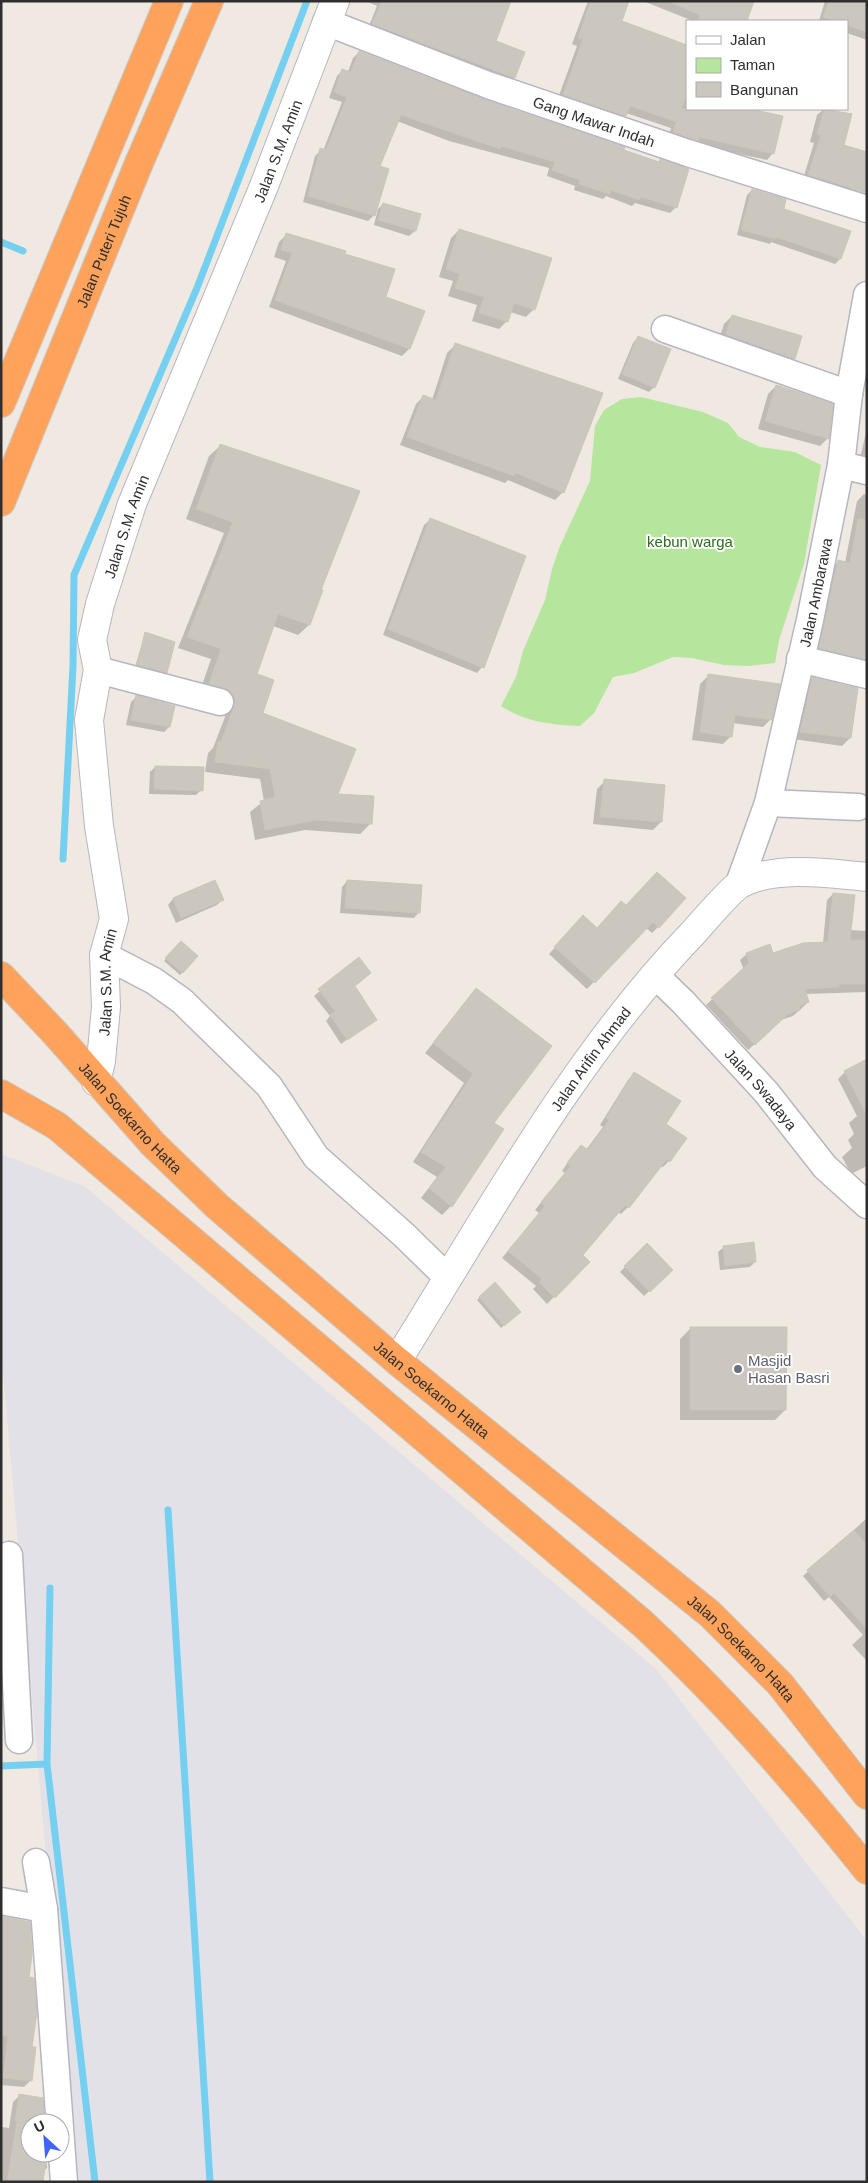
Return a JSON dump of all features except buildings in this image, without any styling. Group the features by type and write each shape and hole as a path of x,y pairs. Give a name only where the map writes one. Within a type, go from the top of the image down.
{"highway":[{"path":"1,403 168,1"},
{"name":"Jalan Puteri Tujuh","path":"1,502 139,163 209,1"},
{"name":"Jalan Soekarno Hatta","path":"1,976 55,1033 152,1144 217,1206 397,1361 710,1614 780,1684 864,1784"},
{"path":"1,1094 57,1126 642,1623 690,1667 743,1723 867,1870"}],"street":[{"name":"Gang Mawar Indah","path":"330,12 488,85 688,153 867,209"},
{"name":"Jalan S.M. Amin","path":"96,1082 101,1061 106,1007 104,955 114,919 100,826 89,720 98,670 92,640 100,604 132,504 264,186 330,12"},
{"name":"Jalan Ambarawa","path":"740,884 768,803 800,659 841,466 856,383 867,295"},
{"path":"665,329 856,383"},
{"path":"841,466 867,471"},
{"path":"800,659 867,674"},
{"path":"98,670 220,702"},
{"path":"768,803 858,807"},
{"path":"740,884 775,874 818,871 867,877"},
{"name":"Jalan Arifin Ahmad","path":"397,1361 563,1094 654,975 740,884"},
{"path":"104,955 154,981 182,1001 269,1086 316,1157 404,1235 448,1278"},
{"name":"Jalan Swadaya","path":"654,975 683,1002 766,1092 825,1166 867,1205"},
{"path":"9,1555 6,1613 18,1740"},
{"path":"36,1862 44,1908 64,2182"},
{"path":"1,1901 44,1908"}],"shaded area":[{"path":"1,1154 84,1186 656,1669 867,1941 867,2182 75,2182 1,1350"}],"green space":[{"name":"kebun warga","path":"641,397 703,412 728,423 739,437 760,447 795,452 821,465 804,564 779,640 775,663 749,666 724,665 692,658 673,657 634,673 613,677 594,713 580,726 559,725 520,716 501,706 516,677 523,651 545,600 552,569 560,546 590,481 595,426 604,410 622,399"}],"waterway":[{"path":"63,859 73,666 74,575 197,288 307,1"},
{"path":"1,242 23,251"},
{"path":"168,1510 210,2182"},
{"path":"50,1588 47,1764 95,2182"},
{"path":"1,1766 47,1764"}],"place":[{"name":"Masjid Hasan Basri","path":"738,1369"}]}
